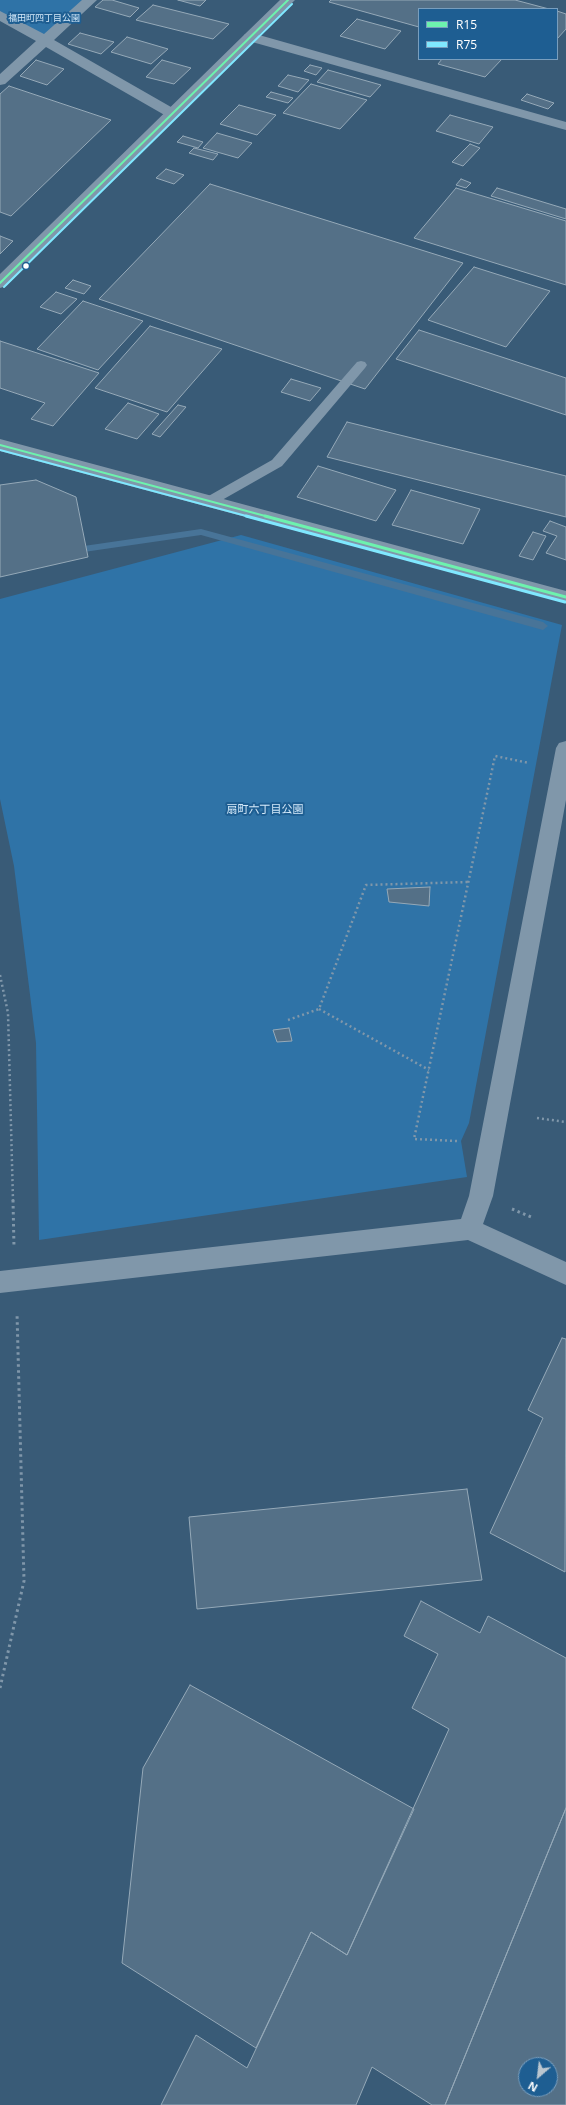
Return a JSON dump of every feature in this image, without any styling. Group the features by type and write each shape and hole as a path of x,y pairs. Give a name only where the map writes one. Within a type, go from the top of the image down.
{"street":[{"path":"0,82 47,41 90,0"},
{"path":"0,283 288,0"},
{"path":"0,14 173,114"},
{"path":"250,37 566,126"},
{"path":"0,445 566,597"},
{"path":"470,1229 481,1196 566,748"},
{"path":"8,1282 470,1229 566,1274"}],"lane":[{"path":"210,501 277,463 361,365"}],"path":[{"path":"461,1141 414,1139 495,756 536,764"},
{"path":"319,1009 366,885 468,882"},
{"path":"0,975 8,1013 8,1282 24,1581 0,1688"},
{"path":"288,1020 319,1009 429,1070"},
{"path":"538,1118 566,1122"}],"green space":[{"name":"福田町四丁目公園","path":"0,0 90,0 47,41 0,15"},
{"name":"扇町六丁目公園","path":"241,535 562,625 469,1123 461,1141 467,1177 39,1240 36,1043 14,866 0,799 0,599"}],"building":[{"path":"103,0 112,0 139,8 130,17 95,7"},
{"path":"178,0 206,0 200,6"},
{"path":"331,0 515,0 545,8 418,8 418,27 329,2"},
{"path":"153,5 229,24 213,39 136,20"},
{"path":"558,11 566,14 566,29 558,38"},
{"path":"357,19 401,31 385,49 340,36"},
{"path":"80,33 114,42 101,54 68,44"},
{"path":"127,37 168,49 151,64 111,52"},
{"path":"36,60 64,69 47,85 20,76"},
{"path":"162,60 191,68 174,84 146,77"},
{"path":"441,60 501,60 485,77 438,64"},
{"path":"310,65 322,68 316,75 304,71"},
{"path":"328,70 381,85 370,97 317,82"},
{"path":"288,75 309,80 298,92 278,86"},
{"path":"311,84 367,100 340,129 283,113"},
{"path":"9,86 111,120 11,216 0,212 0,94"},
{"path":"271,92 293,98 288,103 266,97"},
{"path":"527,94 554,103 548,109 521,100"},
{"path":"239,105 276,115 257,135 220,124"},
{"path":"450,115 493,127 479,144 436,131"},
{"path":"217,133 252,143 238,158 203,148"},
{"path":"183,136 203,142 198,148 177,142"},
{"path":"470,144 480,148 463,166 452,162"},
{"path":"194,148 218,154 213,160 189,153"},
{"path":"166,169 184,175 174,184 156,178"},
{"path":"461,179 471,183 466,188 456,185"},
{"path":"210,184 463,263 365,389 99,299"},
{"path":"456,188 566,221 566,285 414,238"},
{"path":"497,188 566,209 566,219 491,196"},
{"path":"0,236 13,241 0,254"},
{"path":"474,267 550,291 506,347 428,320"},
{"path":"73,280 91,286 84,294 65,288"},
{"path":"56,292 77,299 61,314 40,307"},
{"path":"83,301 143,321 98,370 37,349"},
{"path":"150,326 222,349 167,412 95,388"},
{"path":"419,330 566,378 566,415 396,359"},
{"path":"0,341 99,373 53,426 31,419 45,403 0,388"},
{"path":"291,379 321,388 310,401 281,392"},
{"path":"128,403 159,414 137,439 105,429"},
{"path":"178,405 186,407 160,437 152,434"},
{"path":"347,422 566,476 566,517 327,457"},
{"path":"318,466 396,490 376,521 297,497"},
{"path":"36,480 76,497 88,557 0,577 0,485"},
{"path":"411,490 480,509 463,544 392,525"},
{"path":"550,521 566,527 566,560 546,553 557,536 543,531"},
{"path":"533,532 546,536 533,560 519,556"},
{"path":"430,887 429,906 389,902 387,889"},
{"path":"289,1028 292,1041 277,1042 273,1030"},
{"path":"562,1338 566,1339 565,1572 490,1533 543,1418 528,1410"},
{"path":"467,1489 482,1580 197,1609 189,1517"},
{"path":"421,1601 480,1633 488,1616 566,1658 566,1808 445,2105 432,2105 372,2067 356,2105 161,2105 196,2035 247,2068 311,1932 347,1955 449,1729 412,1708 438,1654 404,1636"},
{"path":"190,1685 414,1809 347,1955 311,1932 256,2048 122,1963 143,1768"},
{"path":"566,1808 566,2105 445,2105"}],"waterway":[{"path":"70,551 201,532 543,626"}],"transit line":[{"name":"R15","path":"0,283 288,0"},
{"name":"R75","path":"4,287 292,4"},
{"name":"R15","path":"0,445 566,597"},
{"name":"R75","path":"0,450 565,602"}]}
